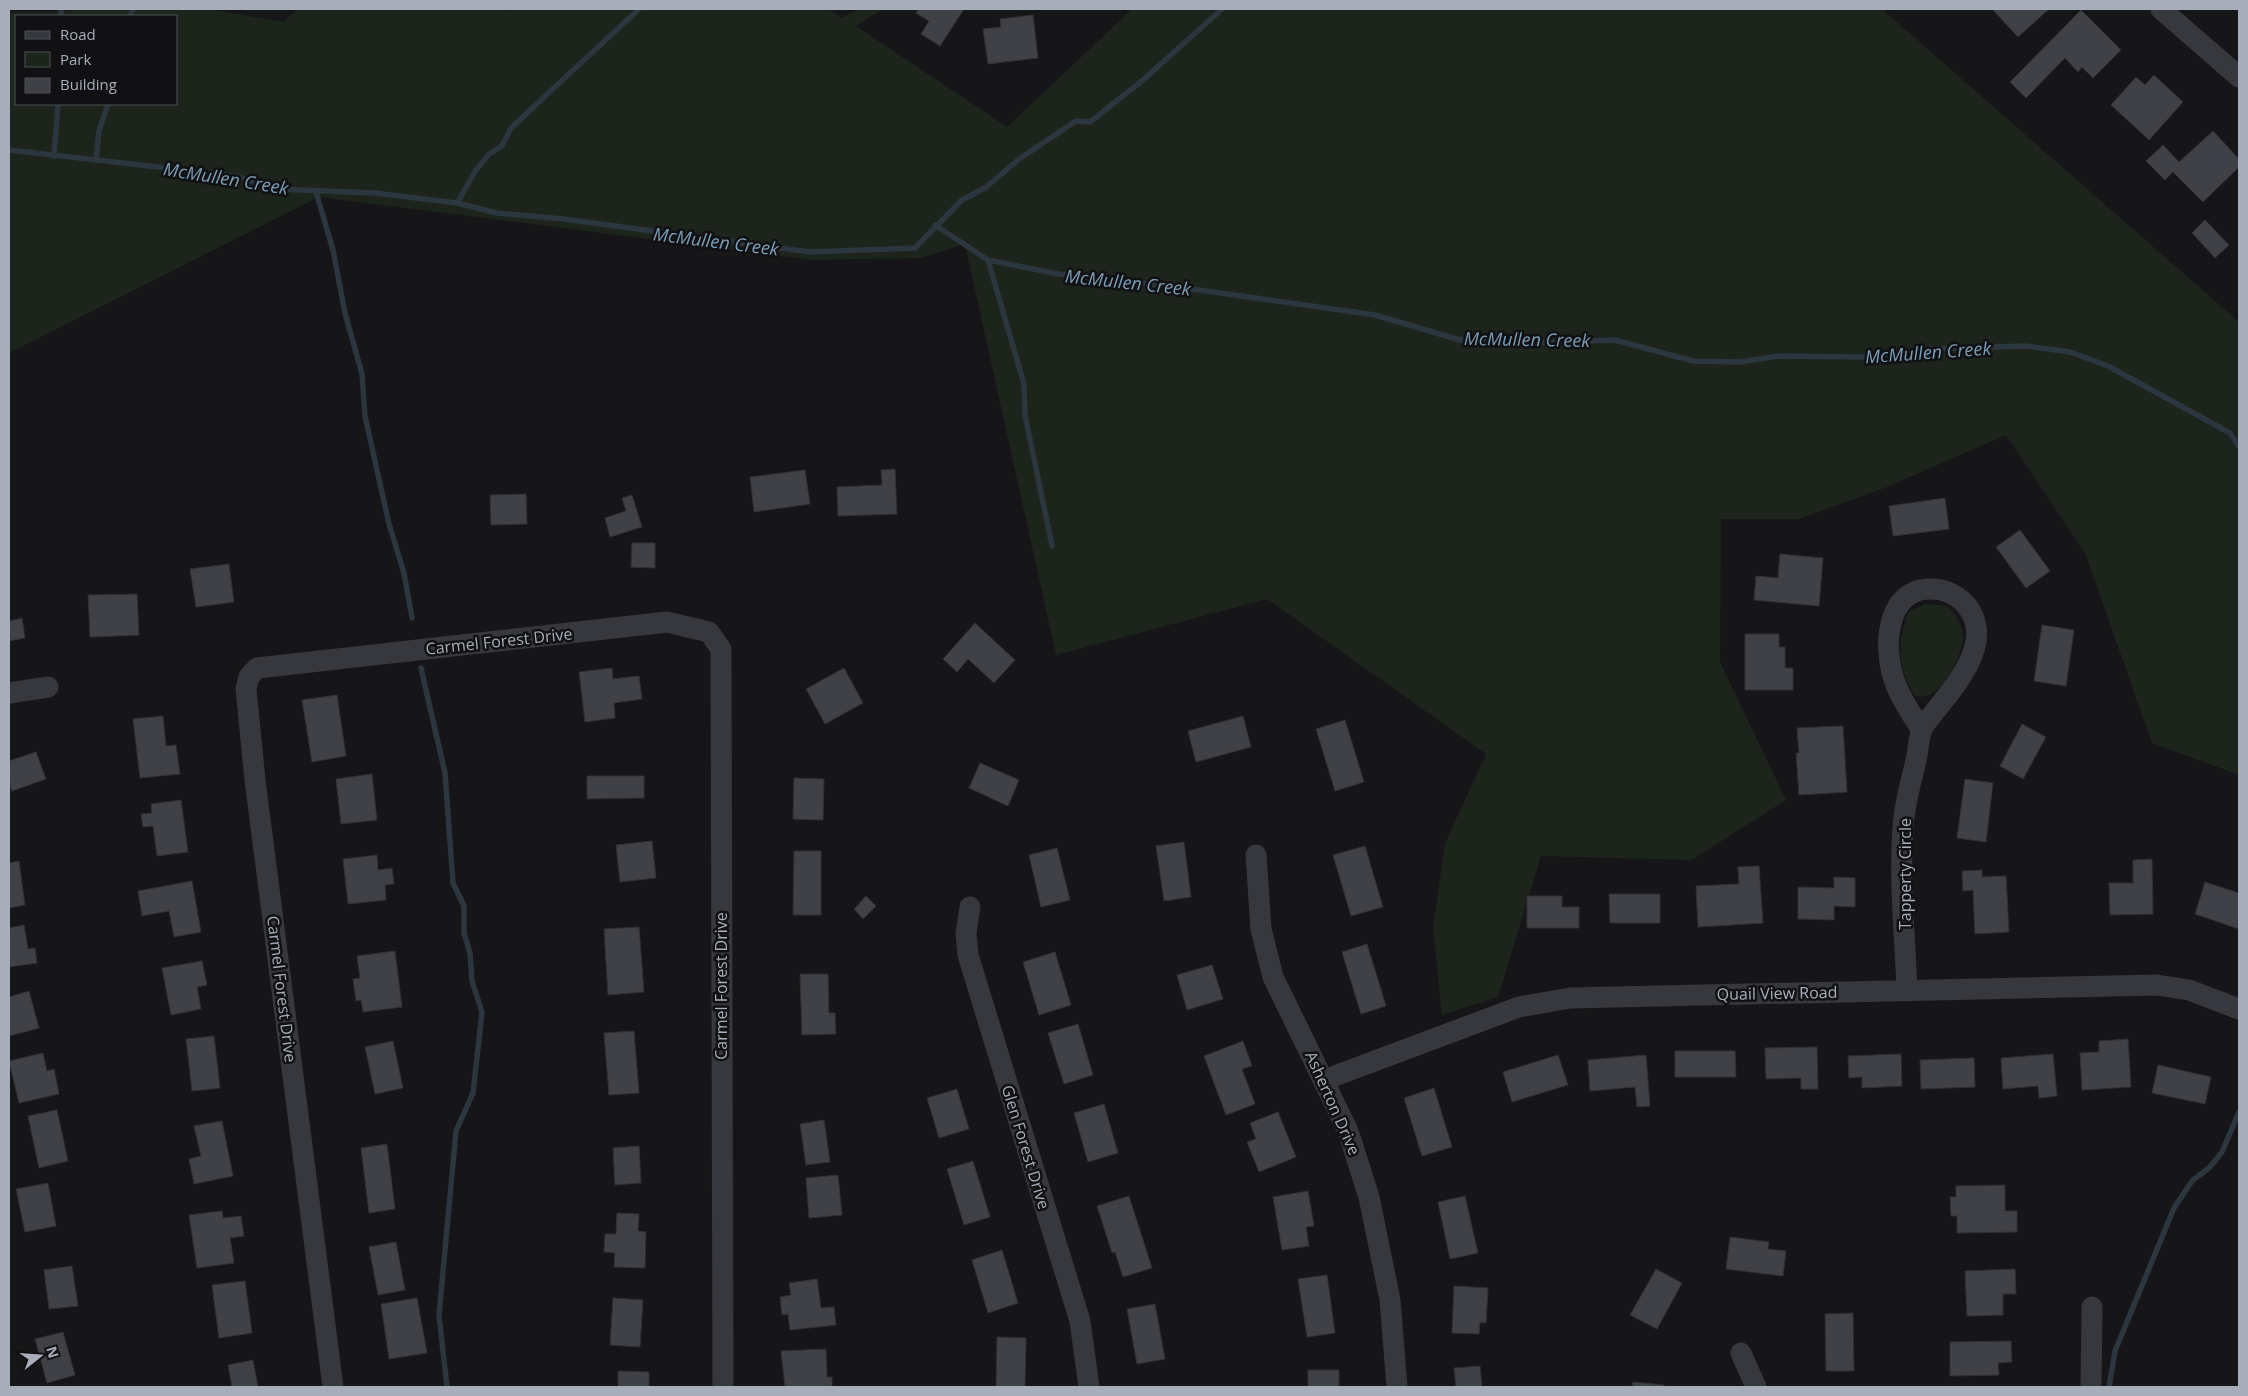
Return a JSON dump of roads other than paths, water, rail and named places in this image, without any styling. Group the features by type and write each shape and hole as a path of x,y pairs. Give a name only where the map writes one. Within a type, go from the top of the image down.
{"street":[{"path":"2162,9 2239,77"},
{"name":"Tapperty Circle","path":"1907,990 1901,870 1902,827 1908,788 1915,764 1921,729 1968,664 1976,642 1974,620 1966,604 1956,594 1934,588 1916,589 1906,596 1896,610 1890,630 1892,673 1905,704 1921,729"},
{"name":"Carmel Forest Drive","path":"332,1387 255,780 246,689 249,678 257,668 667,622 709,632 721,649 724,1387"},
{"path":"9,693 48,687"},
{"name":"Asherton Drive","path":"1256,855 1261,930 1270,967 1348,1131 1369,1197 1390,1300 1397,1387"},
{"name":"Glen Forest Drive","path":"970,907 966,933 968,955 1080,1321 1089,1387"},
{"name":"Quail View Road","path":"1324,1080 1519,1007 1552,1000 2156,985 2190,990 2239,1009"},
{"path":"2091,1387 2092,1307"},
{"path":"1741,1353 1756,1387"}],"waterway":[{"path":"61,9 61,15"},
{"path":"130,15 133,9"},
{"path":"457,203 476,170 489,154 502,146 511,128 639,9"},
{"name":"McMullen Creek","path":"9,150 236,176 276,189 375,193 457,203 497,213 563,219 810,252 915,248 962,200 985,188 1019,159 1076,121 1090,122 1143,80 1222,9"},
{"path":"54,156 58,105"},
{"path":"96,160 99,131 108,105"},
{"path":"316,192 333,250 345,313 362,374 365,416 389,524 404,573 412,618"},
{"name":"McMullen Creek","path":"935,225 988,260 1058,274 1178,287 1375,315 1460,340 1531,343 1615,340 1693,361 1739,362 1780,356 1860,357 1929,349 2026,346 2070,352 2108,366 2230,433 2239,447"},
{"path":"988,260 1024,384 1025,415 1052,546"},
{"path":"421,668 445,773 453,883 464,906 464,933 470,953 472,981 482,1012 473,1093 456,1131 439,1315 447,1387"},
{"path":"2109,1387 2115,1351 2174,1208 2192,1181 2210,1167 2222,1152 2239,1112"}]}
